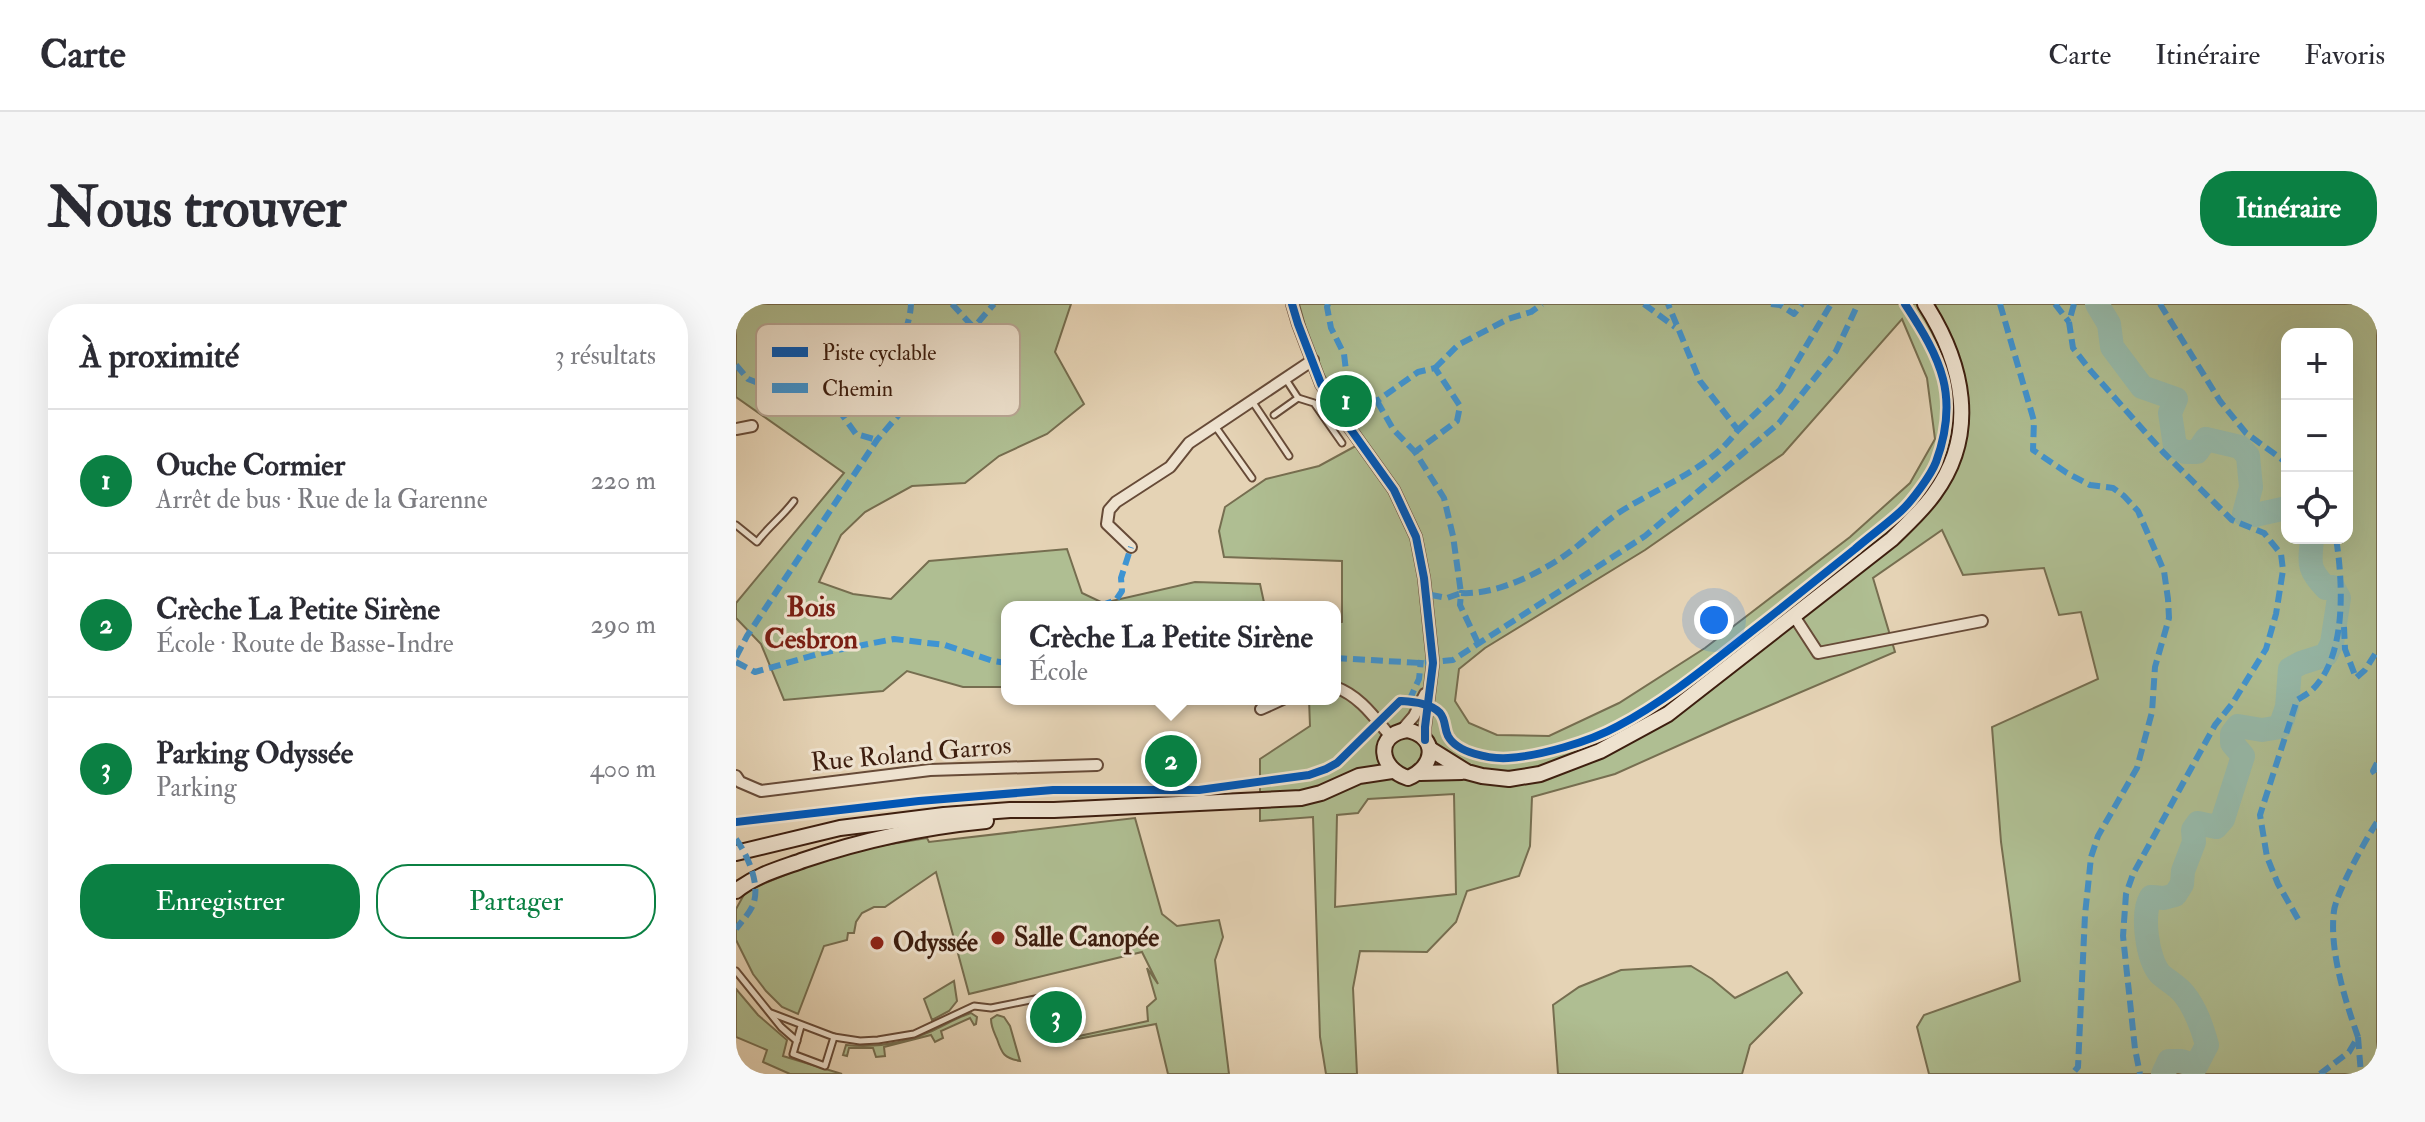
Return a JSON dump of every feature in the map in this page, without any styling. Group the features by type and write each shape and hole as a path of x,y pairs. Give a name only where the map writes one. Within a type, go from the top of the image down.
{"main road":[{"path":"1392,739 1386,764 1392,771 1408,778 1420,773 1467,772 1509,779 1540,774 1572,763 1630,737 1668,714 1892,539 1922,509 1945,478 1955,452 1961,420 1962,397 1958,372 1948,345 1925,304"},
{"path":"1359,776 1392,739 1414,732 1467,772"},
{"path":"1420,773 1429,759 1428,744"},
{"path":"736,853 840,828 880,822 1010,810 1301,798 1321,793 1359,776 1392,771"},
{"path":"736,891 752,879 860,843 943,826 1054,810"},
{"path":"736,875 736,884"}],"street":[{"path":"1292,304 1321,384 1394,490 1416,537 1424,578 1433,663 1425,727 1428,744"},
{"path":"1131,547 1107,524 1109,510 1116,502 1170,467 1189,443 1313,360"},
{"path":"736,429 752,426"},
{"path":"1794,616 1818,653 1982,621"},
{"path":"1341,689 1359,699 1392,739 1414,716 1430,681"},
{"path":"1261,709 1270,705"},
{"name":"Rue Roland Garros","path":"736,776 740,782 761,791 930,770 1097,765"}],"lane":[{"path":"1284,377 1298,398 1314,403 1342,443"},
{"path":"1274,415 1298,398"},
{"path":"1251,400 1289,456"},
{"path":"1215,426 1252,478"},
{"path":"736,525 757,542 794,501"},
{"path":"736,971 781,1027 797,1041"},
{"path":"771,1013 834,1037 869,1040 914,1034 974,1006 1010,1005 1045,997"},
{"path":"801,1026 793,1054 825,1066 834,1037"}],"green space":[{"path":"736,304 1071,304 1055,352 1084,404 1047,434 999,456 965,483 912,486 865,512 841,535 819,582 853,594 891,599 929,561 1067,549 1082,593 1099,601 1001,601 1001,687 963,687 907,671 883,691 784,700 761,644 736,618 736,603 844,473 763,416 1020,416 1020,324 756,324 756,411 736,397"},
{"path":"1299,304 2377,304 2377,1074 1929,1074 1917,1027 1924,1015 2020,981 2001,842 1992,727 2098,679 2081,612 2059,615 2044,568 1963,575 1942,530 1873,578 1895,652 1615,774 1532,797 1530,846 1519,876 1467,891 1456,922 1427,952 1360,951 1353,988 1357,1074 1326,1074 1320,1037 1313,817 1260,821 1260,759 1310,726 1309,705 1341,705 1342,561 1224,557 1219,531 1225,507 1266,479 1319,466 1363,442 1314,358","holes":["1902,319 1927,378 1935,439 1910,483 1850,537 1705,648 1619,703 1549,736 1497,735 1469,723 1455,701 1459,669 1485,648 1645,550 1783,454","1454,794 1456,894 1335,907 1337,815 1358,813 1368,799"]},
{"path":"1195,582 1260,584 1264,601 1112,601"},
{"path":"1135,818 1162,914 1177,926 1219,920 1223,937 1215,960 1229,1074 1168,1074 1156,1024 1067,1041 1065,1029 1075,1027 1079,1036 1148,1021 1147,1007 1156,999 1147,968 1158,984 1142,952 969,994 936,872 885,907 874,907 862,913 854,933 848,933 847,940 824,946 798,1014 782,1007 766,991 753,974 736,940 736,909 746,891 814,863 861,849 927,838 929,842"},
{"path":"1691,966 1735,998 1787,972 1802,993 1750,1045 1742,1074 1558,1074 1553,1005 1579,987 1621,970"},
{"path":"954,981 957,1001 949,1011 932,1020 924,999"},
{"path":"736,989 758,1015 787,1040 783,1056 842,1074 790,1074 763,1062 767,1050 736,1037"},
{"path":"971,1013 977,1017 976,1024 970,1018 941,1031 943,1038 935,1042 931,1035 884,1047 885,1056 876,1057 873,1048 849,1048 847,1056 843,1055 846,1045 867,1046 900,1041 922,1035"},
{"path":"997,1015 1004,1017 1010,1026 1020,1061 1007,1057 1000,1048 991,1022"}],"waterway":[{"path":"2097,304 2109,324 2112,347 2142,387 2176,399 2170,413 2175,446 2185,452 2197,452 2206,439 2240,447 2248,456 2251,487 2244,514 2281,509"},
{"path":"2163,1074 2169,1061 2196,1066 2207,1045 2188,1000 2155,967 2147,936 2148,904 2151,897 2175,895 2182,884 2183,871 2194,842 2193,830 2198,823 2216,827 2223,819 2243,756 2232,743 2232,734 2238,726 2262,730 2280,727 2287,707 2290,669 2326,655 2332,643 2339,598 2333,587 2326,588 2313,570 2312,544"}],"marked path":[{"path":"908,324 911,304"},
{"path":"952,304 970,324"},
{"path":"977,324 994,304"},
{"path":"1328,304 1331,328 1344,354 1347,379 1366,395 1377,401 1418,372 1435,368 1460,406 1457,421 1415,452 1444,498 1461,593 1447,598 1426,594"},
{"path":"1435,368 1458,345 1542,304"},
{"path":"1644,304 1675,327"},
{"path":"1478,643 1460,605 1461,593 1501,587 1553,563 1620,512 1701,465 1738,430 1700,381 1668,304"},
{"path":"1771,304 1780,305 1794,314 1802,304"},
{"path":"1738,430 1780,390 1831,304"},
{"path":"1341,658 1421,663 1453,660 1645,536 1779,423 1836,351 1858,304"},
{"path":"2000,304 2034,421 2033,450 2090,485 2113,488 2138,511 2164,571 2168,599 2169,618 2155,667 2152,712 2137,768 2098,836 2091,857 2085,915 2078,1067 2072,1074"},
{"path":"2055,304 2069,322"},
{"path":"2074,304 2069,322 2073,348 2090,370 2163,452 2232,520 2264,533 2281,554 2283,570 2276,614 2266,649 2232,704 2215,725 2133,874 2126,894 2123,936 2140,1074"},
{"path":"2160,304 2220,401 2246,433 2281,459"},
{"path":"2377,307 2374,309 2377,315"},
{"path":"736,365 748,379 756,382"},
{"path":"1377,401 1393,429 1415,452"},
{"path":"843,416 856,434 877,440"},
{"path":"736,657 877,440 898,416"},
{"path":"2298,919 2267,857 2260,815 2297,700 2313,689 2332,657 2341,596 2337,544"},
{"path":"1113,601 1122,591 1121,578 1131,547"},
{"path":"2344,627 2345,649 2356,678 2377,651"},
{"path":"736,662 755,672 822,653 894,639 945,645 1001,662"},
{"path":"1409,701 1419,679 1421,660"},
{"path":"2377,763 2373,771 2377,777"},
{"path":"2320,1074 2349,1052 2358,1037 2336,958 2334,911 2346,879 2377,822"},
{"path":"736,839 749,863 755,890 752,907 736,929"},
{"path":"2358,1037 2361,1074"}],"cycle path":[{"path":"1292,304 1321,384 1394,490 1416,537 1424,578 1433,663 1425,740"},
{"path":"736,822 919,801 1053,790 1199,790 1309,775 1337,763 1400,701 1432,707 1442,716 1452,742 1466,751 1492,757 1521,757 1549,751 1606,732 1657,703 1711,663 1890,521 1921,488 1936,462 1943,439 1946,398 1937,361 1905,304"}],"place":[{"name":"Ouche Cormier","path":"1346,401"},
{"name":"Crèche La Petite Sirène","path":"1171,761"},
{"name":"Salle Canopée","path":"998,938"},
{"name":"Odyssée","path":"877,943"},
{"name":"Parking Odyssée","path":"1056,1017"}],"district":[{"name":"Bois Cesbron","path":"811,623"}]}
